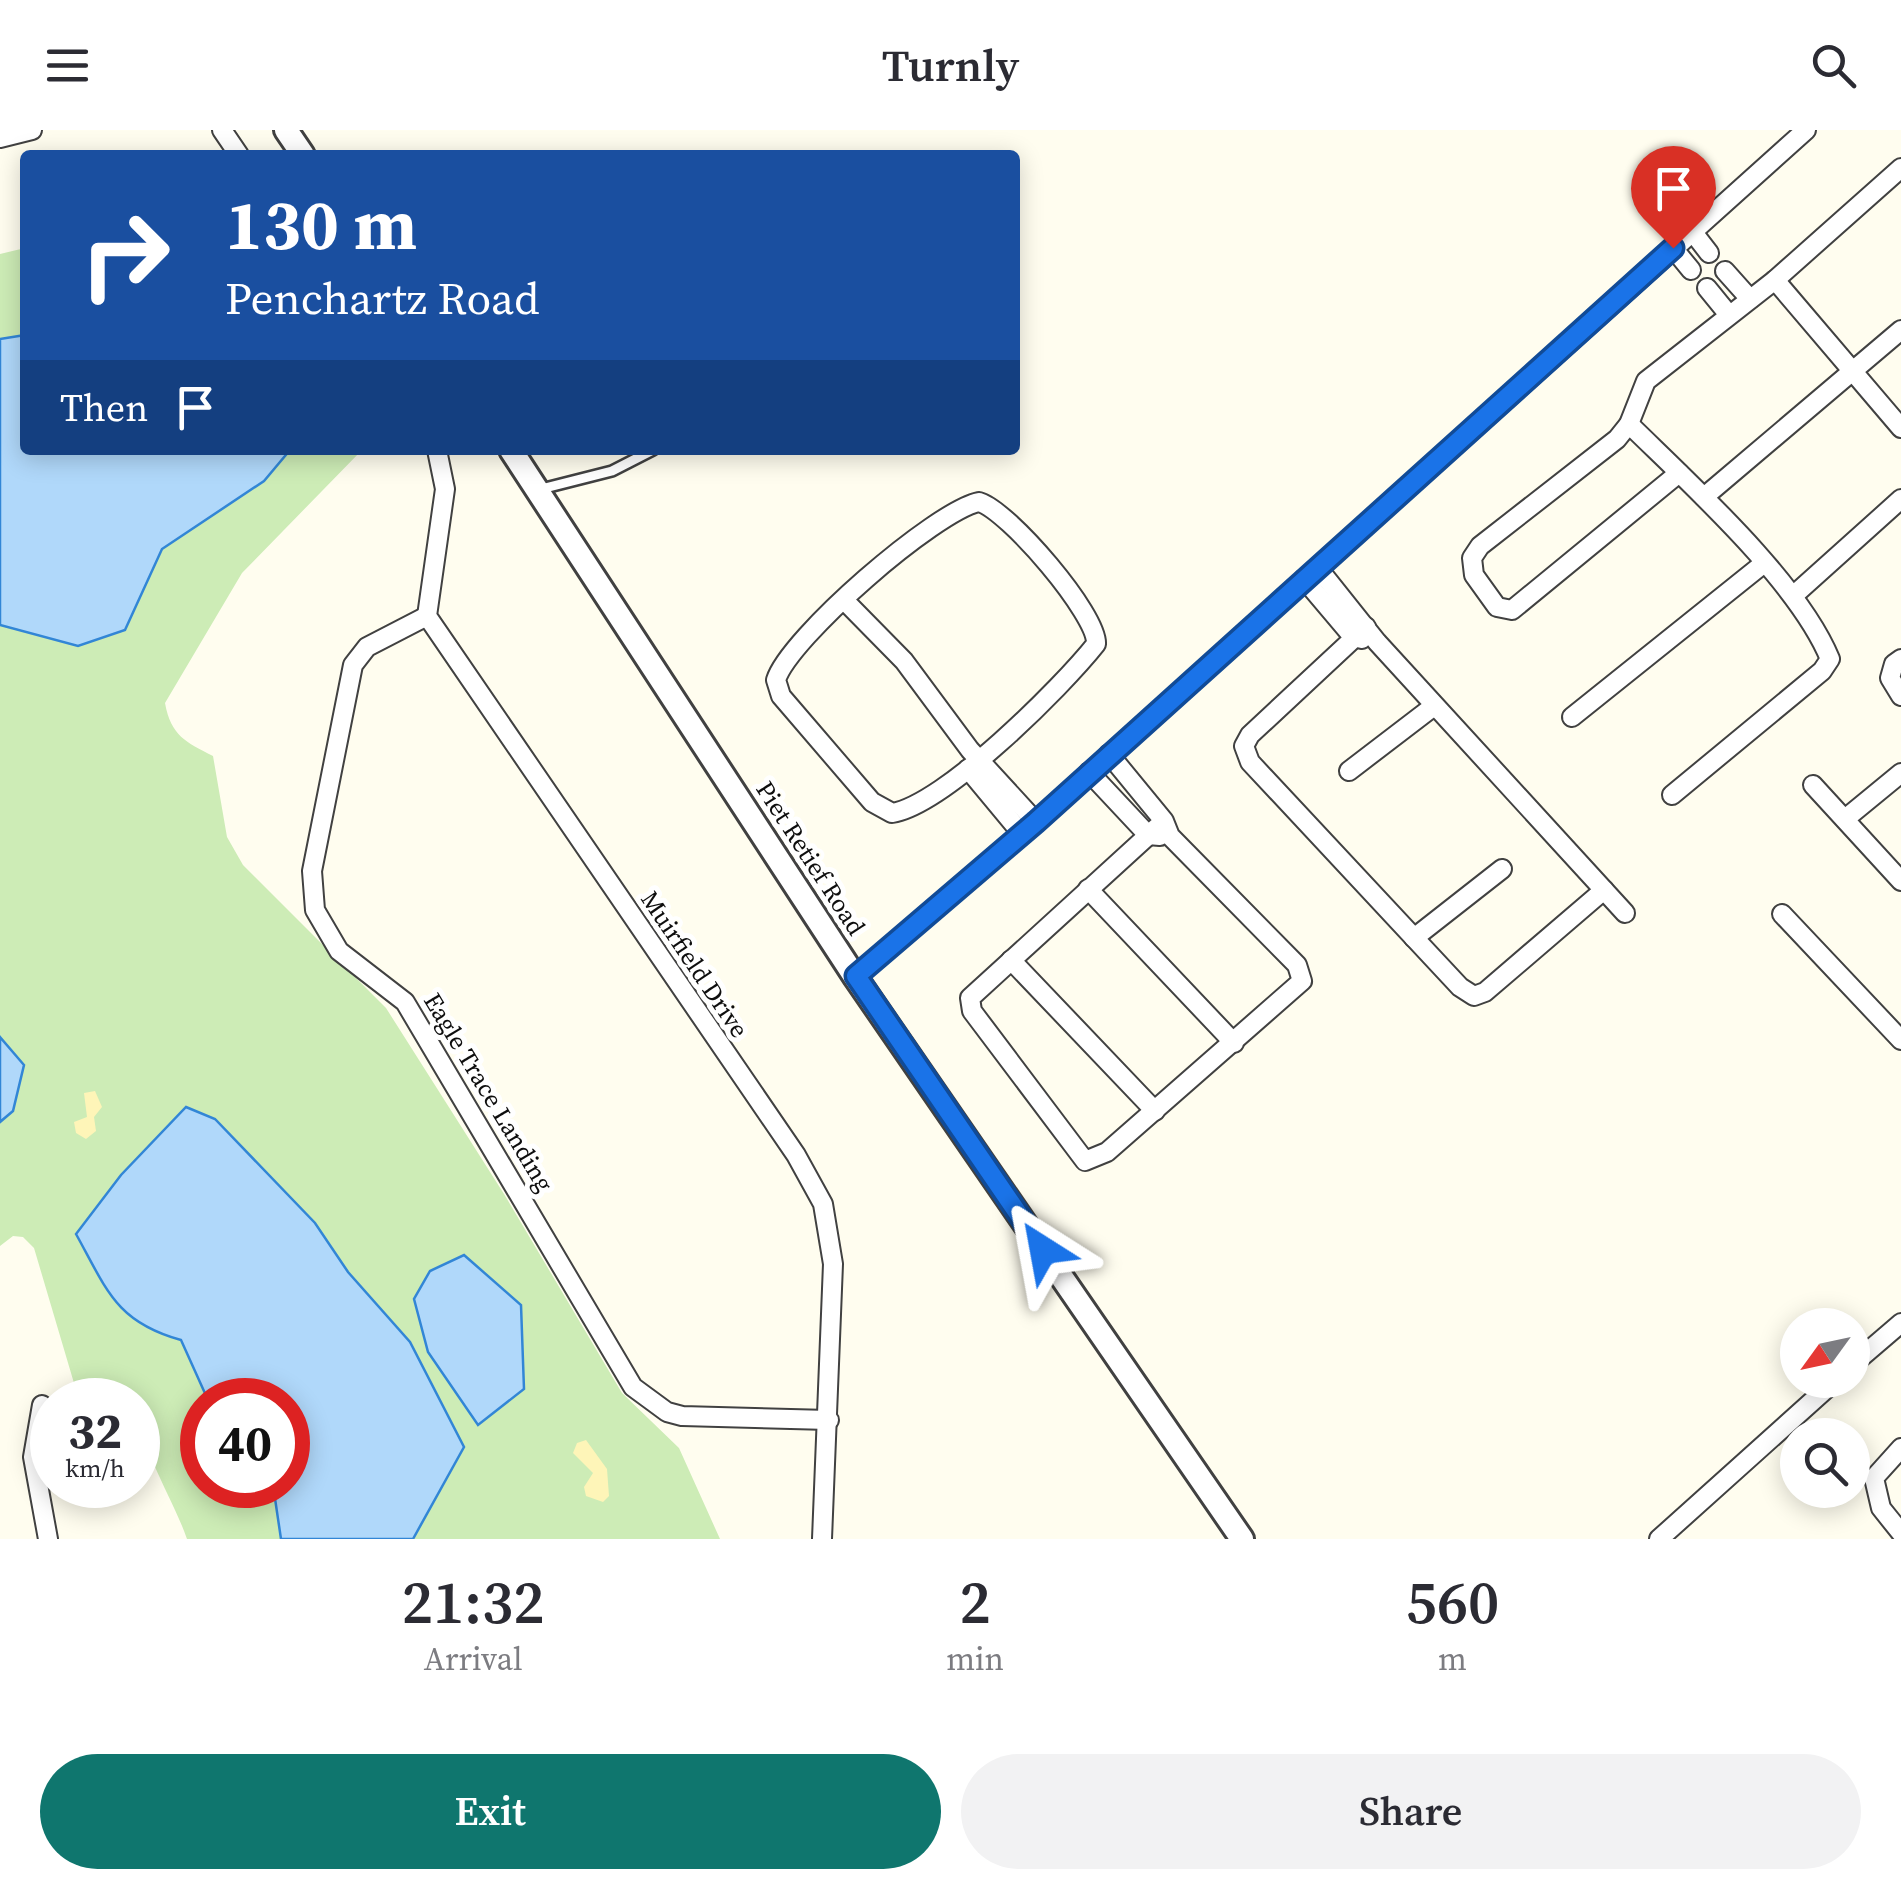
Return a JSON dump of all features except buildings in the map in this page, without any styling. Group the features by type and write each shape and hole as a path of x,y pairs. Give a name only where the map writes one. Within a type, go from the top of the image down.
{"street":[{"path":"0,138 32,130"},
{"path":"856,976 1029,828 1806,130"},
{"path":"1679,473 1516,608 1506,612 1497,607 1474,574 1471,564 1476,551 1600,454 1629,424 1646,381 1774,280 1901,168"},
{"path":"1692,231 1709,252"},
{"path":"1673,248 1691,270"},
{"path":"1725,271 1750,298"},
{"path":"1774,280 1901,428"},
{"path":"1706,288 1729,315"},
{"path":"1704,497 1901,330"},
{"path":"1629,424 1704,497 1793,596 1830,662 1672,795"},
{"path":"427,616 446,489 438,455"},
{"name":"Piet Retief Road","path":"514,455 856,976 1242,1539"},
{"path":"1793,596 1901,499"},
{"path":"970,504 986,504 1027,540 1092,628 1096,644 973,760 911,807 892,813 872,802 781,696 776,680 779,670 844,601 904,547 970,504"},
{"path":"1572,716 1763,564"},
{"path":"1311,573 1625,913"},
{"path":"844,601 904,661 973,760 1029,828"},
{"name":"Eagle Trace Landing","path":"427,616 367,647 352,665 312,871 314,899 322,926 339,951 405,1002 633,1387 667,1412 682,1416 829,1420"},
{"name":"Muirfield Drive","path":"427,616 816,1188 829,1226 833,1264 822,1539"},
{"path":"1365,635 1250,736 1246,753 1414,938 1460,987 1480,995 1604,890"},
{"path":"1901,659 1894,664 1890,678 1901,696"},
{"path":"1349,771 1434,706"},
{"path":"1109,754 1167,829 1300,970 1298,988 1090,1162 1081,1156 970,1007 970,998 1148,835 1167,829"},
{"path":"1089,772 1148,835"},
{"path":"1845,819 1901,772"},
{"path":"1813,785 1901,881"},
{"path":"1414,938 1502,868"},
{"path":"1088,889 1234,1043"},
{"path":"1782,914 1899,1035"},
{"path":"1011,960 1155,1111"},
{"path":"1870,1349 1901,1322"},
{"path":"1659,1539 1816,1398"},
{"path":"1901,1448 1874,1478 1881,1508 1901,1533"},
{"path":"42,1508 48,1539"}],"lane":[{"path":"539,490 612,471 643,455"}],"green space":[{"path":"20,249 20,455 357,455 242,573 165,703 171,723 181,737 213,756 227,837 243,865 386,1008 504,1194 622,1393 679,1448 720,1539 187,1539 160,1477 160,1378 72,1378 34,1248 23,1237 13,1236 0,1246 0,254"}],"sand":[{"path":"95,1091 102,1107 94,1117 96,1131 86,1139 76,1133 74,1122 87,1117 84,1093"},
{"path":"586,1440 607,1469 609,1496 603,1502 586,1496 584,1487 593,1473 573,1453 577,1443"}],"water":[{"path":"20,336 20,455 286,455 264,481 162,549 125,630 78,646 0,625 0,339"},
{"path":"0,1037 24,1065 13,1111 0,1122"},
{"path":"186,1107 215,1119 315,1223 348,1272 410,1342 464,1447 413,1539 281,1539 276,1508 310,1508 310,1378 198,1378 181,1340 159,1333 127,1313 106,1287 76,1234 121,1175"},
{"path":"464,1255 521,1305 524,1389 478,1425 428,1352 414,1299 430,1271"}],"route":[{"path":"1043,1250 856,976 1036,822 1673,248"}]}
